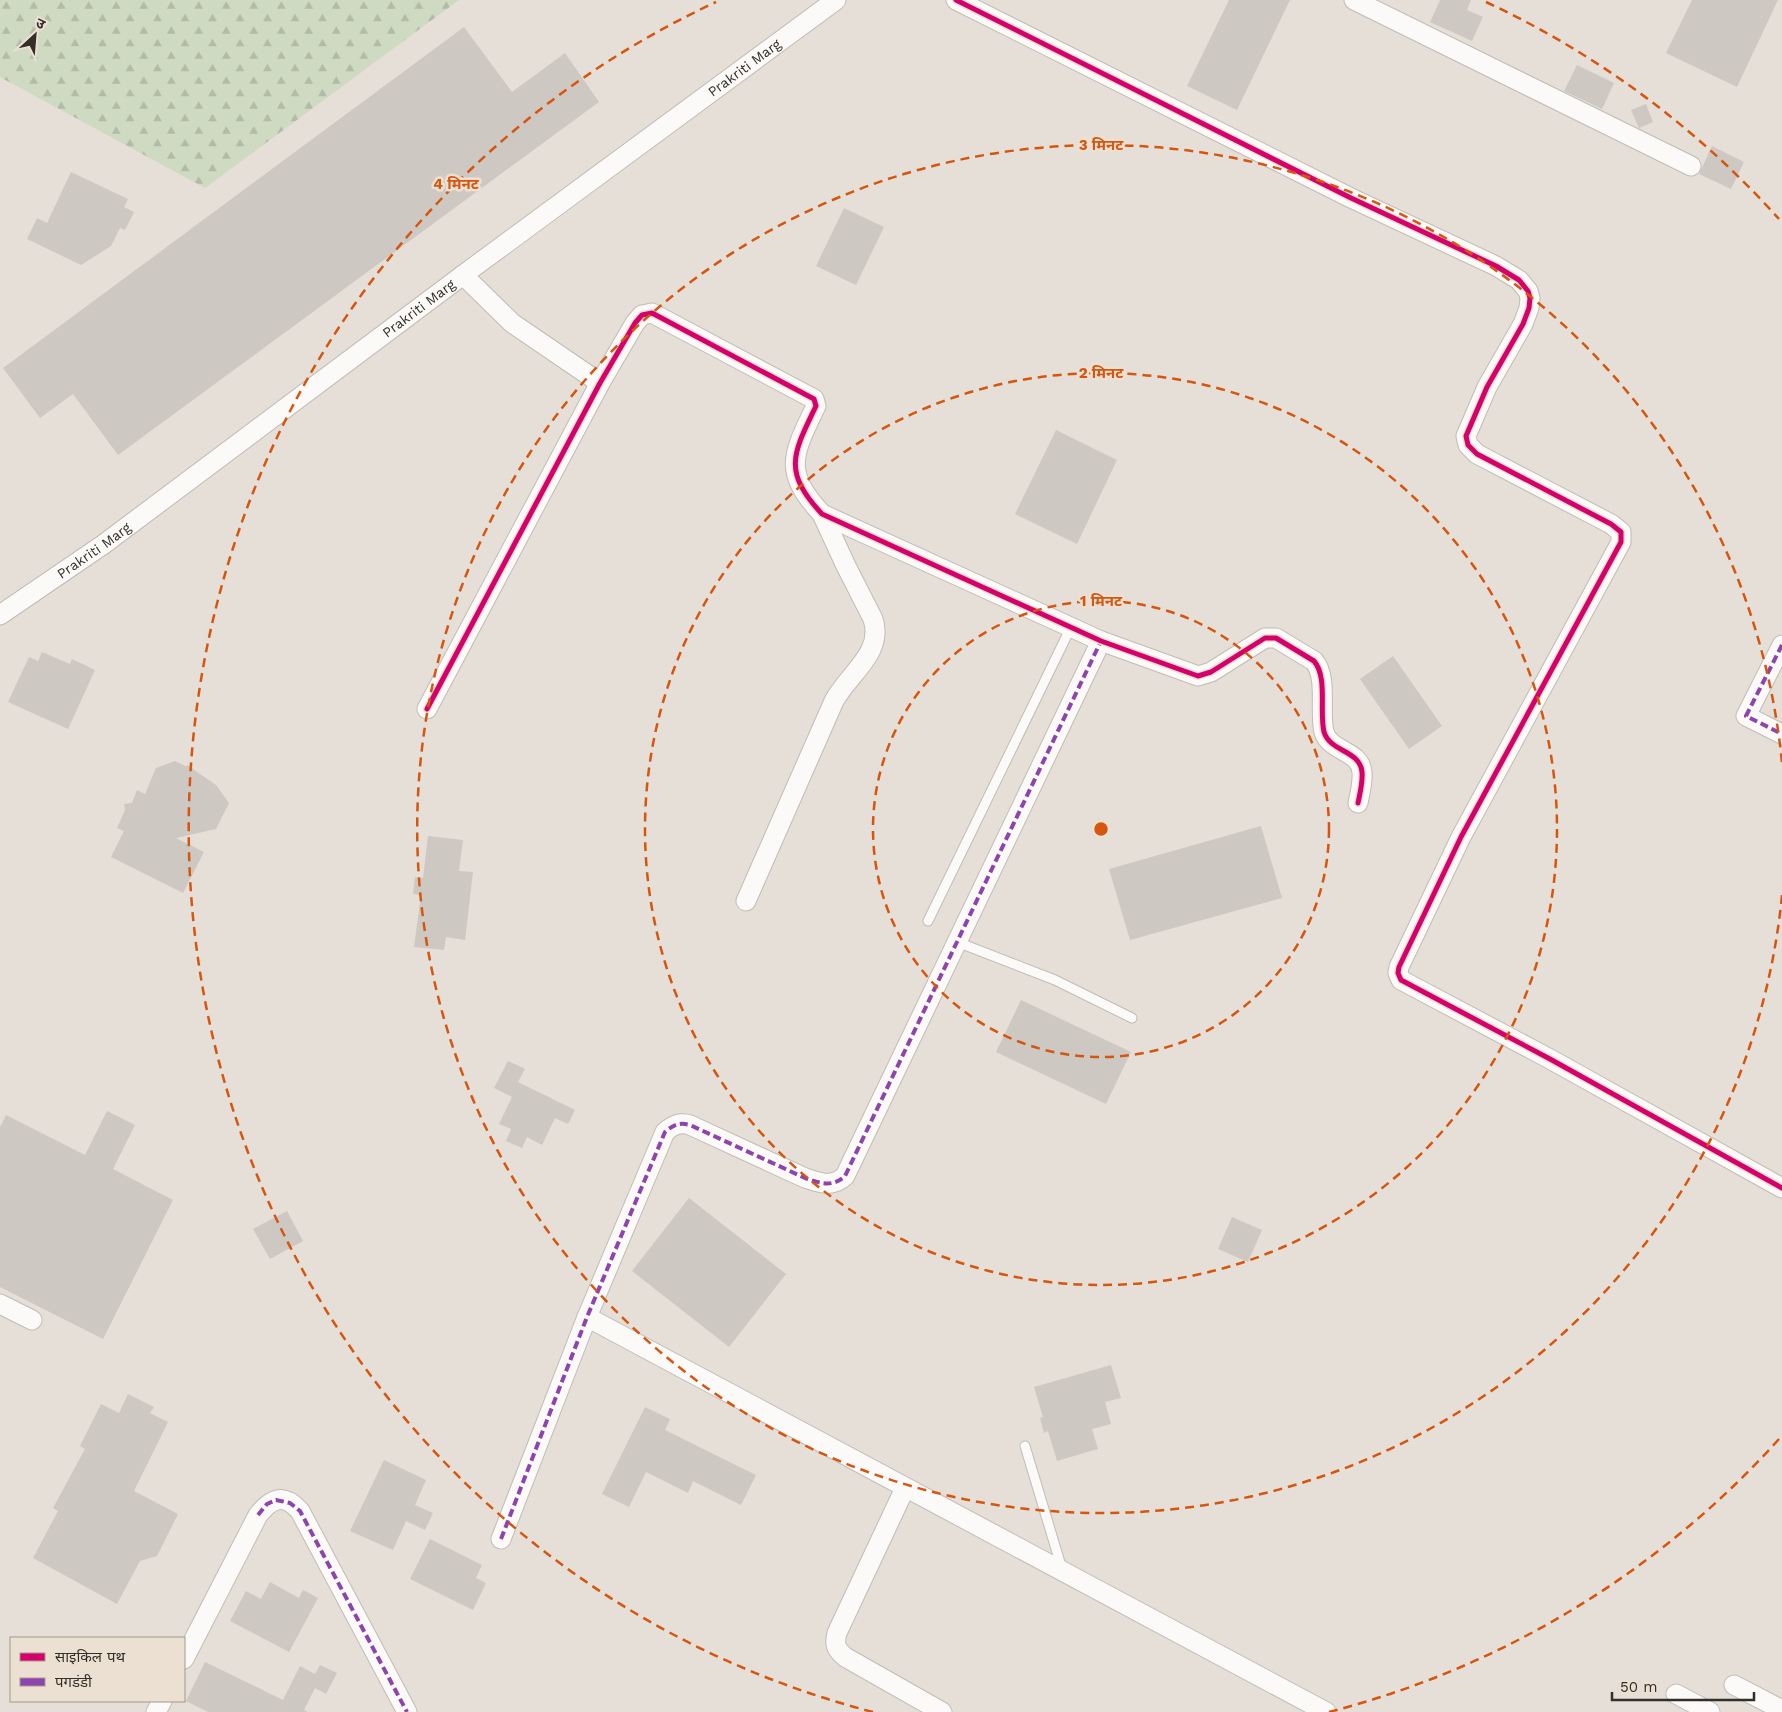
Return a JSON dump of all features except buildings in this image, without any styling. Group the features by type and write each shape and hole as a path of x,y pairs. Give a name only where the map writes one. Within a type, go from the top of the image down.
{"street":[{"name":"Prakriti Marg","path":"0,615 112,538 463,275 836,0"},
{"path":"956,0 1351,198 1496,266 1519,280 1528,290 1530,298 1529,308 1523,324 1487,387 1473,417 1466,440 1468,445 1477,454 1611,524 1621,532 1622,542 1461,837 1399,966 1398,973 1402,980 1550,1059 1782,1188"},
{"path":"1354,0 1691,166"},
{"path":"463,275 512,323 600,383"},
{"path":"427,709 600,383 635,323 642,316 652,314 814,399 816,406 796,453 794,465 799,482 809,500 822,514 873,619 876,628 875,640 873,648 866,659 834,701 746,901"},
{"path":"822,514 1101,641 1198,676 1211,672 1265,638 1276,638 1318,665 1321,674 1322,722 1326,738 1333,746 1357,760 1362,771 1358,803"},
{"path":"501,1539 587,1317 665,1132 676,1124 690,1125 805,1178 823,1184 833,1184 845,1176 1101,641"},
{"path":"1782,645 1746,716 1782,734"},
{"path":"0,1304 32,1320"},
{"path":"587,1317 1326,1712"},
{"path":"904,1488 837,1633 835,1645 837,1650 845,1657 942,1712"},
{"path":"185,1657 258,1515 272,1500 281,1500 290,1503 300,1511 407,1712"},
{"path":"1734,1685 1780,1710"},
{"path":"1676,1694 1710,1712"}],"lane":[{"path":"928,921 1071,628"},
{"path":"957,942 1055,980 1132,1018"},
{"path":"1025,1446 1062,1572"}],"green space":[{"path":"0,0 459,0 205,188 0,77"}],"marked path":[{"path":"501,1539 587,1317 665,1132 676,1125 690,1125 810,1180 831,1183 845,1176 1101,641"},
{"path":"1782,645 1746,716 1782,734"},
{"path":"258,1515 267,1504 276,1500 290,1503 300,1511 407,1712"}],"cycle path":[{"path":"956,0 1351,198 1496,266 1519,280 1528,291 1530,298 1529,308 1523,324 1487,387 1466,436 1468,445 1477,454 1611,524 1621,532 1621,542 1461,837 1399,967 1398,973 1401,980 1550,1059 1782,1188"},
{"path":"427,709 600,383 635,323 642,315 652,313 814,399 816,406 797,450 795,462 796,474 801,486 822,514 1101,641 1198,676 1211,672 1265,638 1276,638 1314,661 1321,676 1323,724 1327,739 1351,755 1360,765 1362,780 1358,803"}]}
